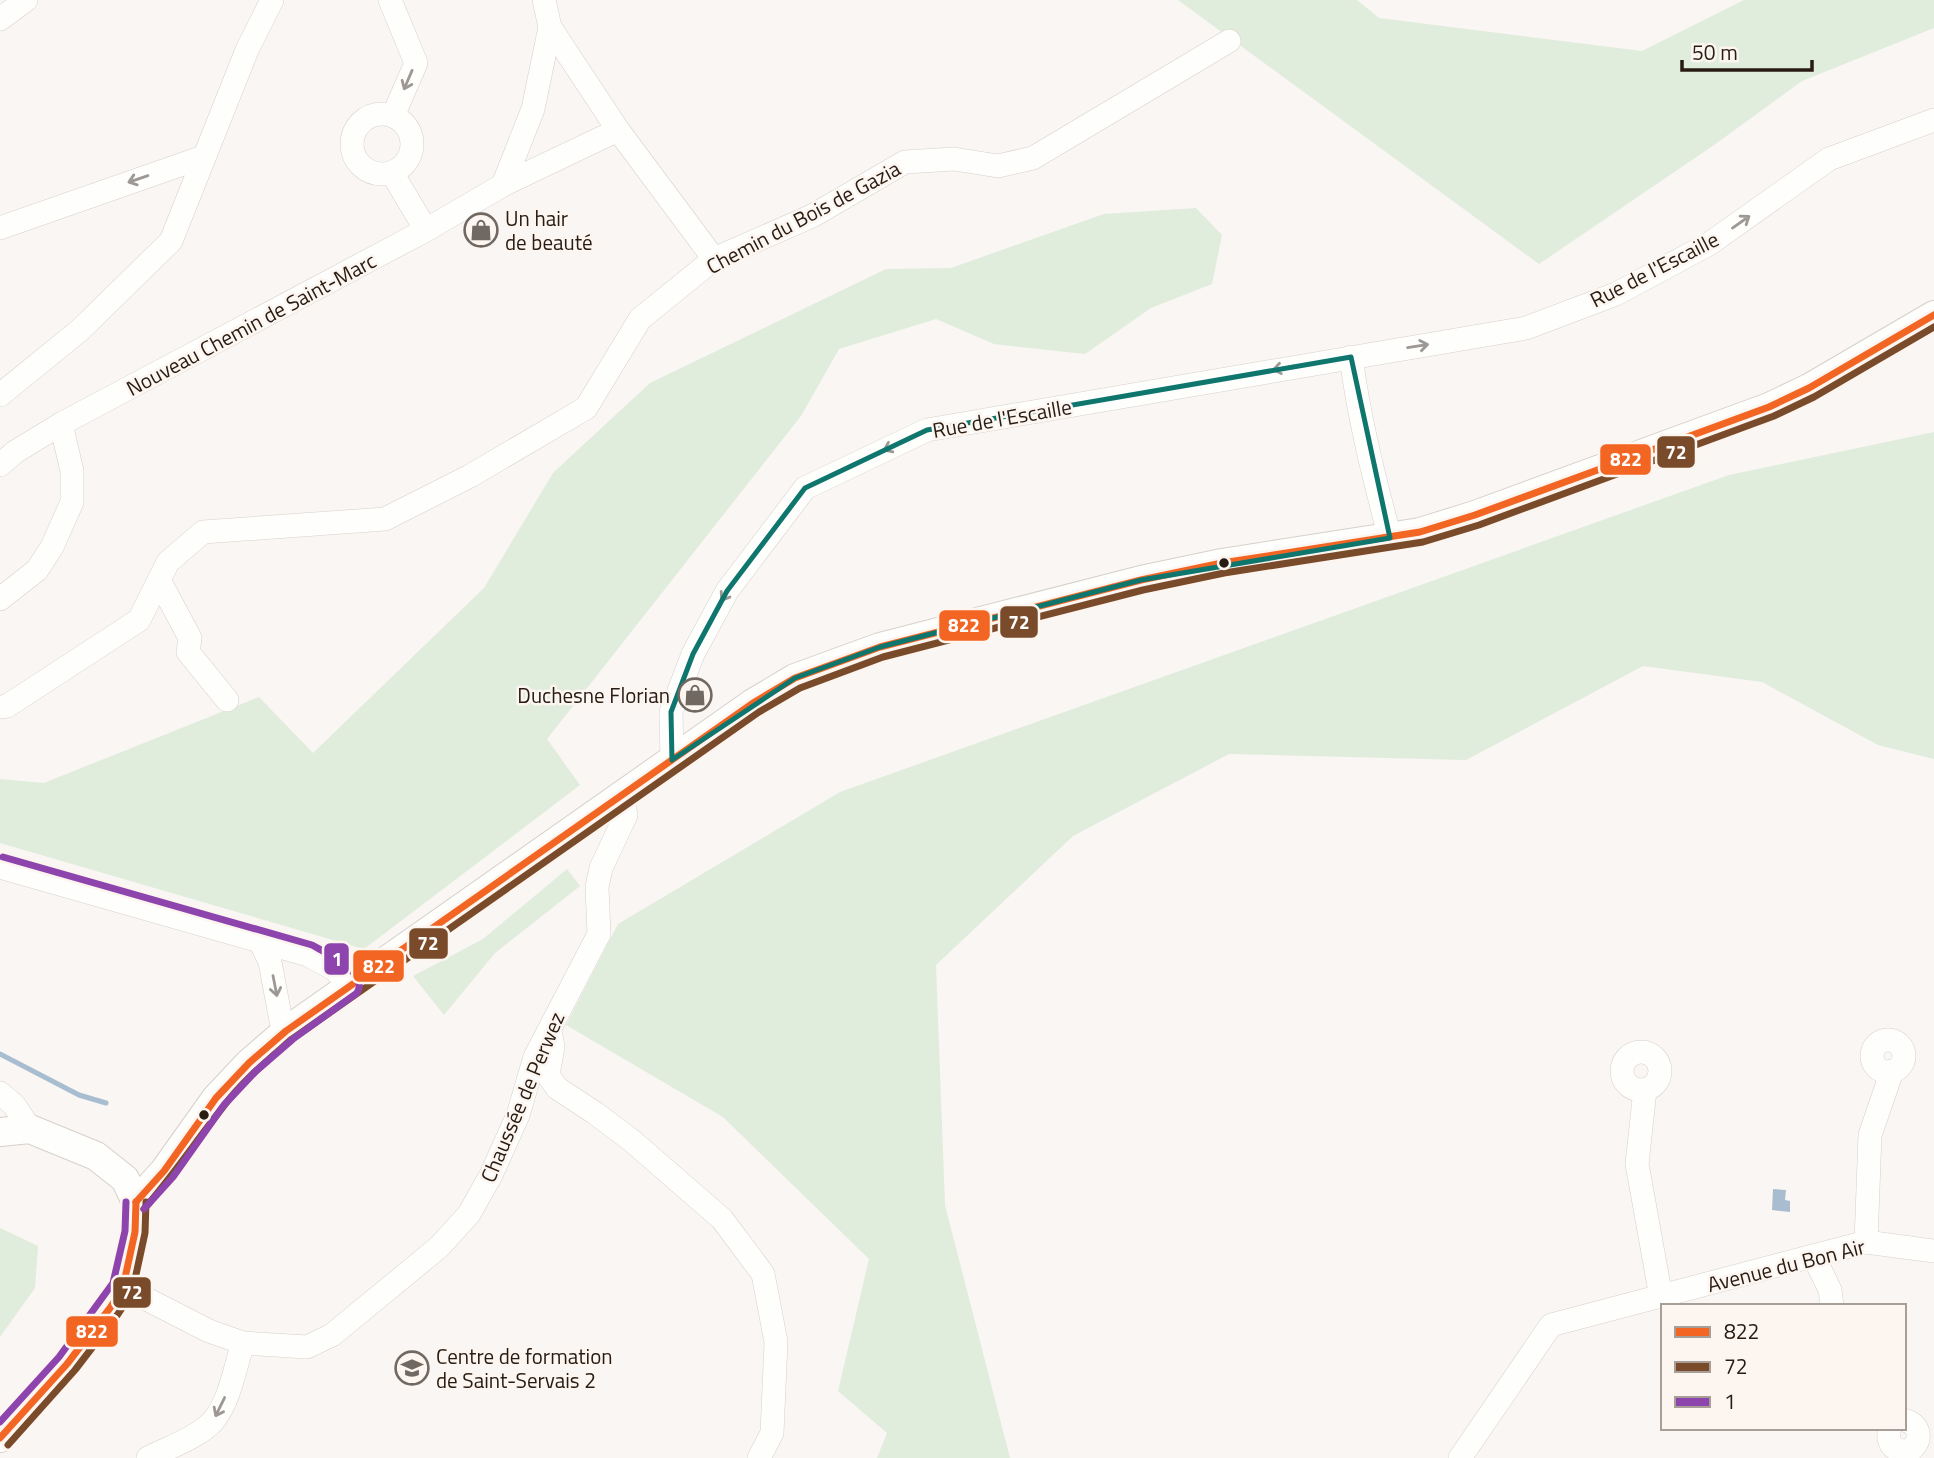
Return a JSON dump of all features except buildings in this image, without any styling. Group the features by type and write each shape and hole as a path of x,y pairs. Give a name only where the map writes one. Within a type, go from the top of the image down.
{"main road":[{"path":"136,1202 164,1171 216,1098 248,1063 286,1031 753,703 795,678 880,647 1181,571 1222,562 1390,538 1475,515 1769,407 1809,388 1934,315"},
{"path":"0,1132 30,1129 96,1156 125,1179 136,1202 135,1233 123,1287 67,1364 0,1438"}],"street":[{"path":"0,19 26,0"},
{"path":"0,395 80,330 171,241 247,50 272,0"},
{"path":"390,0 416,63 393,116"},
{"path":"544,0 550,27 588,85 714,259"},
{"path":"503,185 527,124 550,27"},
{"name":"Chemin du Bois de Gazia","path":"3,706 139,620 174,555 203,532 385,519 470,476 586,408 640,319 714,259 812,216 905,162 954,159 998,166 1033,158 1230,41"},
{"path":"538,81 552,71 562,69 588,85"},
{"path":"583,147 593,120 588,85"},
{"path":"384,113 393,116 409,129 413,142 411,155 403,167 391,173 378,174 365,169 356,159 352,146 354,133 361,122 373,115 384,113"},
{"name":"Rue de l'Escaille","path":"672,760 671,712 693,654 727,591 805,488 927,430 1526,328 1616,294 1709,244 1829,159 1934,120"},
{"path":"527,124 527,148 531,157 548,164 618,130"},
{"path":"0,228 203,157"},
{"name":"Nouveau Chemin de Saint-Marc","path":"0,465 15,452 61,425 426,230 503,185 548,164"},
{"path":"391,173 426,230"},
{"path":"1351,356 1363,432 1390,538"},
{"path":"0,599 37,570 58,537 72,502 72,471 61,425"},
{"path":"159,580 190,638 188,652 227,701"},
{"name":"Chaussée de Perwez","path":"123,1287 209,1331 243,1343 307,1347 332,1335 439,1247 469,1214 491,1175 518,1115 535,1057 599,934 597,887 601,868 626,815 622,795"},
{"path":"0,867 308,955 334,969 350,985"},
{"path":"260,941 270,962 281,1021 286,1031"},
{"path":"550,1027 553,1046 548,1075 557,1088 595,1112 631,1140 722,1219 763,1274 776,1342 772,1433 759,1458"},
{"path":"1866,1242 1870,1135 1892,1072"},
{"path":"1645,1090 1637,1164 1661,1297"},
{"path":"0,1094 14,1105 30,1129"},
{"name":"Avenue du Bon Air","path":"1460,1458 1551,1325 1866,1242 1934,1251"},
{"path":"1814,1257 1830,1290 1832,1304"},
{"path":"148,1458 201,1431 214,1419 223,1403 243,1343"}],"highlighted area":[{"path":"1351,357 1390,538 1141,580 880,647 795,678 672,760 671,712 693,654 727,591 805,488 927,430"}],"green space":[{"path":"1178,0 1357,0 1379,18 1642,51 1744,0 1934,0 1934,28 1802,81 1714,145 1539,264"},
{"path":"1196,208 1222,235 1212,284 1151,308 1085,354 994,344 936,319 839,349 801,416 547,739 580,785 364,949 0,843 0,779 44,783 259,697 313,753 484,588 553,473 650,383 886,269 951,268 1104,214"},
{"path":"1934,432 1934,759 1878,745 1762,682 1643,666 1466,760 1229,754 1073,836 936,965 945,1205 1010,1458 877,1458 887,1433 838,1391 869,1259 723,1117 566,1025 618,924 840,792 1729,475"},
{"path":"567,869 580,886 495,953 444,1015 413,976 483,939"},
{"path":"0,1228 38,1246 35,1288 0,1337"}],"water":[{"path":"1773,1189 1786,1190 1785,1200 1790,1201 1790,1212 1772,1210"}],"waterway":[{"path":"0,1054 79,1095 106,1103"}],"transit line":[{"name":"822","path":"136,1202 164,1171 216,1098 249,1063 286,1031 753,703 795,678 880,647 1141,580 1222,563 1420,532 1475,515 1769,407 1809,388 1934,315"},
{"name":"72","path":"144,1209 230,1097 292,1039 759,712 800,688 883,657 1143,590 1224,573 1423,542 1479,525 1774,416 1814,397 1934,327"},
{"name":"1","path":"3,857 312,945 345,964 357,978 357,993 293,1039 256,1071 224,1105 173,1177 144,1209"},
{"name":"1","path":"0,1422 59,1357 113,1283 125,1231 126,1202"},
{"name":"822","path":"0,1438 67,1364 123,1287 135,1232 136,1202"},
{"name":"72","path":"8,1445 75,1370 132,1293 145,1233 146,1202"}],"place":[{"name":"Un hair de beauté","path":"481,230"},
{"name":"Duchesne Florian","path":"695,695"},
{"name":"Centre de formation de Saint-Servais 2","path":"412,1368"}]}
